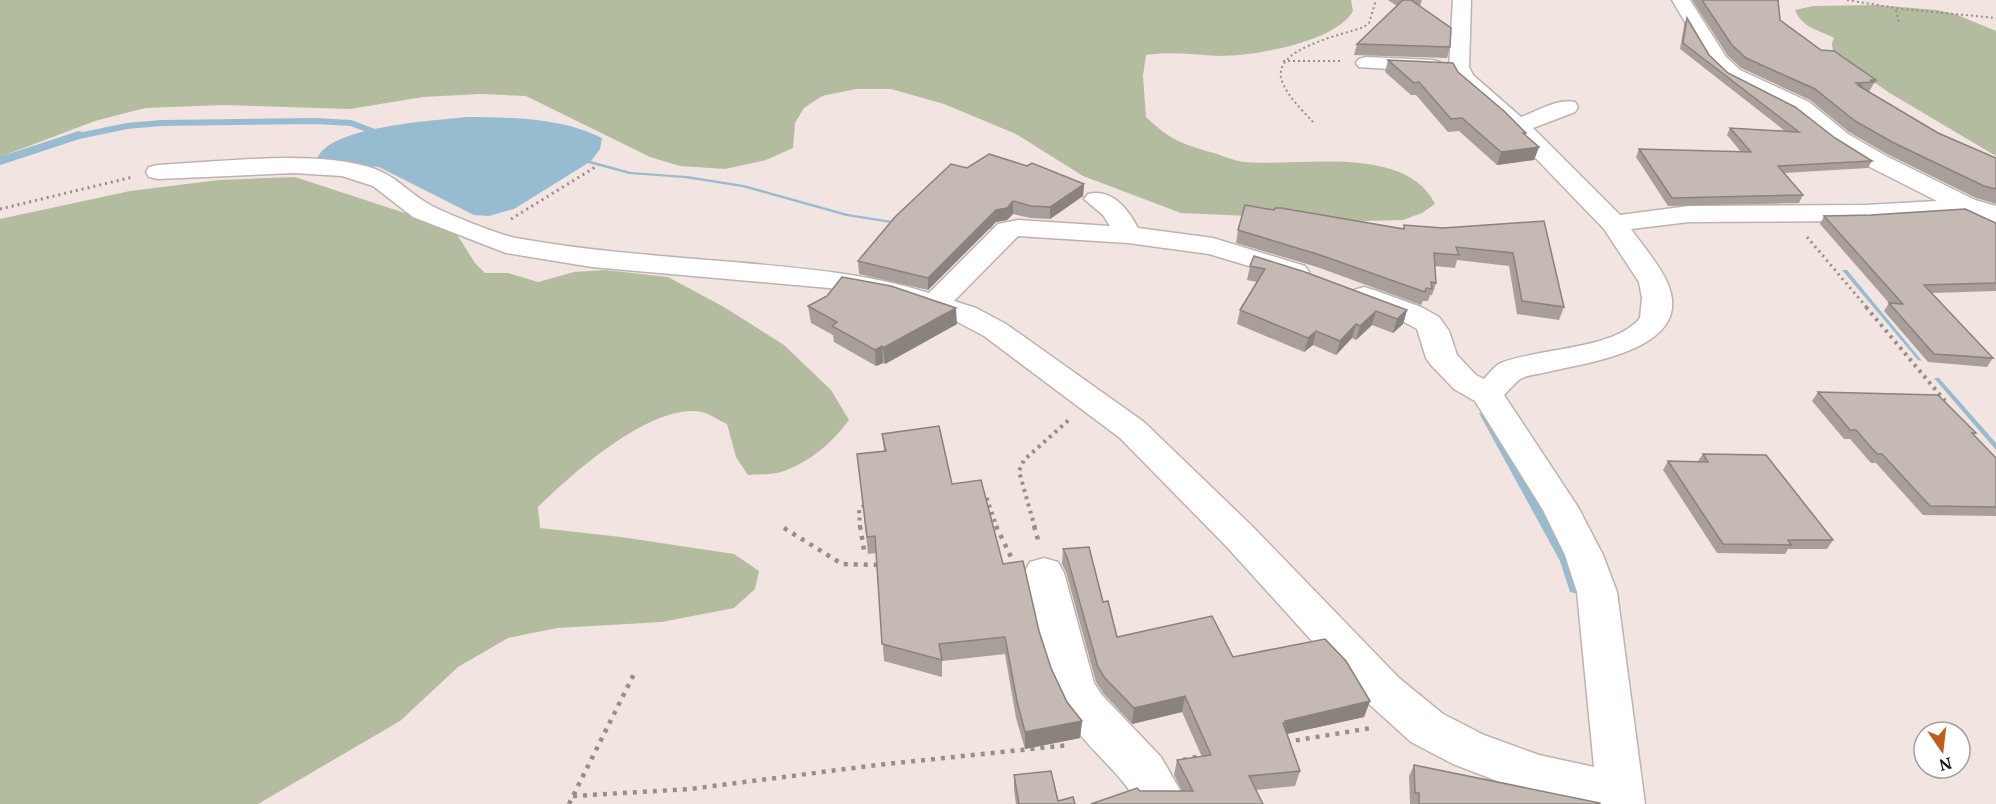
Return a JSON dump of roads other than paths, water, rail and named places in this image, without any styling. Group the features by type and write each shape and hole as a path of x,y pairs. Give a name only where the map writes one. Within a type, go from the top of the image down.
{"street":[{"path":"1462,0 1458,67 1464,78 1518,126 1614,224 1653,282 1657,311 1648,328 1635,337 1604,349 1510,371 1487,394"},
{"path":"1681,0 1718,61 1733,74 1801,106 1855,148 1966,205 1996,215"},
{"path":"1366,63 1458,67"},
{"path":"1518,126 1567,107"},
{"path":"158,172 294,166 320,167 365,174 393,189 422,212 506,245 592,259 829,279 899,293 965,314 995,330 1132,430 1239,536 1344,649 1427,728 1469,750 1539,776 1620,799 1597,592 1584,555 1560,507 1487,394 1465,382 1442,358 1434,331 1428,323 1410,313 1213,246 1128,235 1010,228 936,303"},
{"path":"1097,199 1111,206 1120,217 1128,235"},
{"path":"1614,224 1698,214 1788,215 1915,212 1966,205"},
{"path":"1044,573 1074,688 1085,707 1154,788"}],"water":[{"path":"466,117 536,120 587,131 602,138 600,149 591,161 631,172 687,176 744,185 848,214 931,227 996,226 997,228 929,229 846,216 742,187 684,178 629,174 588,163 514,209 489,216 474,215 379,167 319,163 317,159 326,148 341,139 361,132 408,123"},
{"path":"1842,270 1847,270 1922,361 1918,360"},
{"path":"1934,378 1939,378 1996,443 1996,450"},
{"path":"1479,413 1486,413 1537,501 1561,547 1579,594 1570,592 1560,561"}],"waterway":[{"path":"74,137 127,126 161,123 315,121 351,123 380,134"},
{"path":"0,161 79,135"}]}
